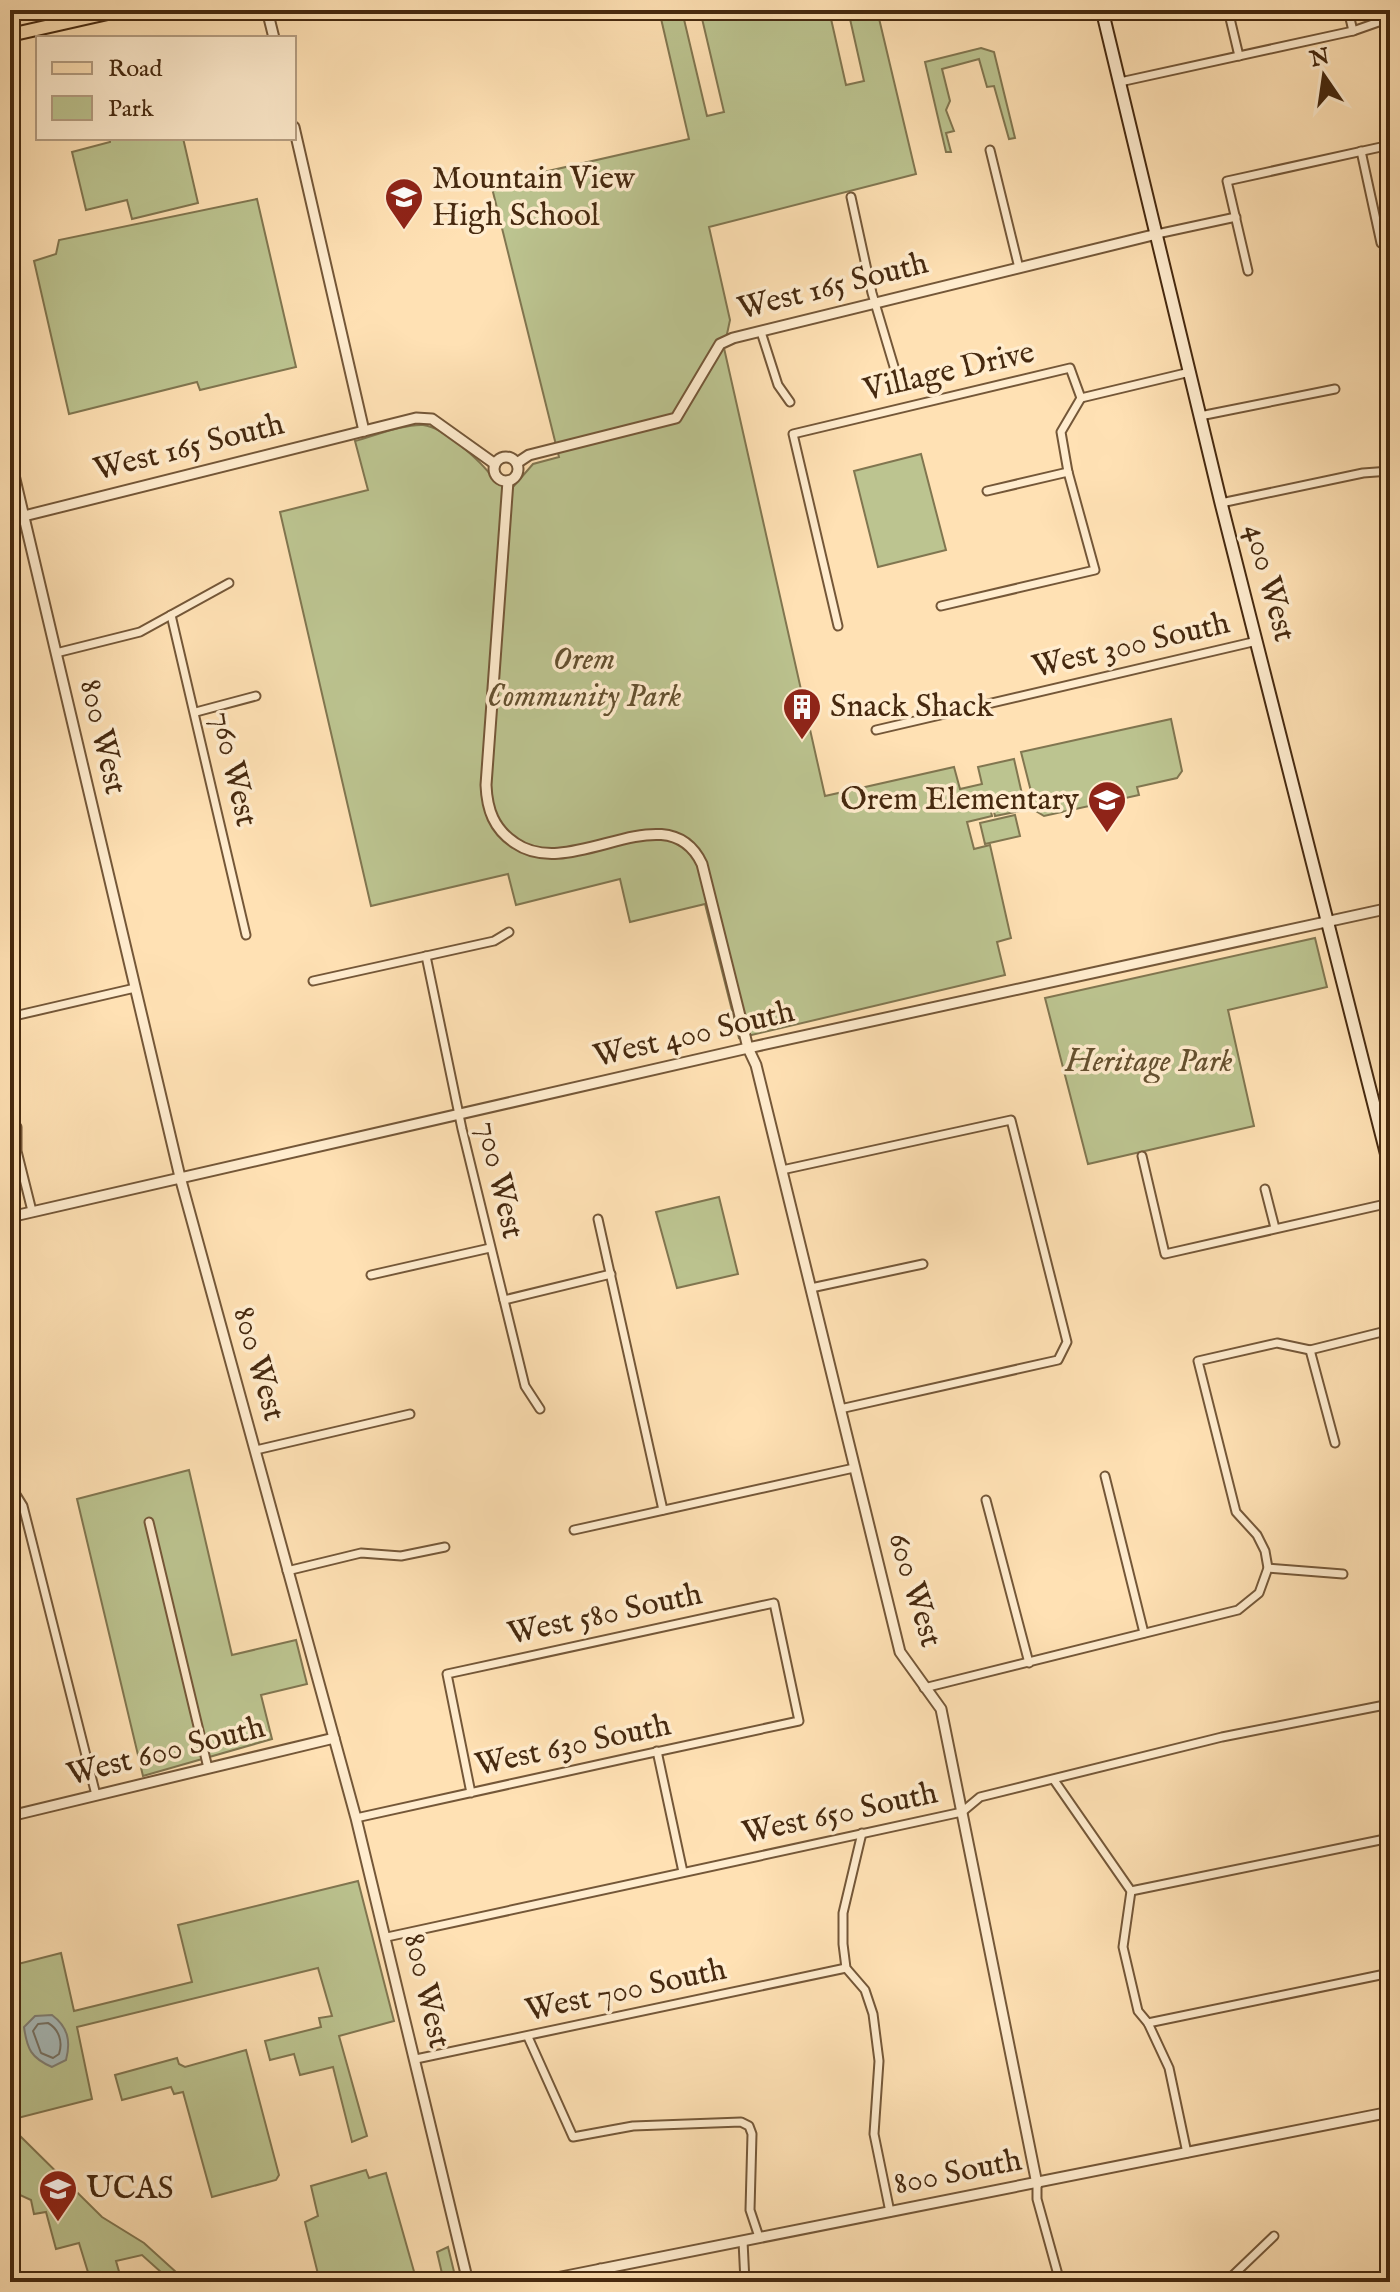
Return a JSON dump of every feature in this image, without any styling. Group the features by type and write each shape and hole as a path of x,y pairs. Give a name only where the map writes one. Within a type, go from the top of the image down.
{"main road":[{"path":"10,35 121,10"},
{"name":"400 West","path":"1102,10 1221,503 1390,1168"}],"street":[{"path":"58,10 61,24"},
{"path":"267,10 274,36"},
{"path":"1228,10 1239,56"},
{"path":"1348,10 1353,31"},
{"path":"1120,82 1353,31 1390,18"},
{"path":"296,136 364,431"},
{"path":"1248,271 1227,181 1390,145"},
{"path":"990,150 1019,268"},
{"path":"1361,151 1381,243"},
{"path":"851,197 895,370"},
{"path":"1157,234 1236,217"},
{"name":"West 165 South","path":"495,464 505,457 517,463 529,455 676,418 720,344 1157,234"},
{"path":"761,332 778,385 790,402"},
{"name":"Village Drive","path":"838,626 793,434 1070,368 1081,398"},
{"path":"941,606 1095,570 1068,472 1061,432 1081,398 1190,372"},
{"path":"1200,416 1335,389"},
{"name":"West 165 South","path":"24,516 416,418 432,419 495,464 496,475 508,481"},
{"name":"800 West","path":"10,458 180,1177 356,1818 468,2282"},
{"path":"508,481 516,476 517,463"},
{"path":"1221,503 1363,473 1390,471"},
{"path":"987,491 1068,472"},
{"name":"600 West","path":"508,481 486,785 492,818 508,839 526,851 539,854 562,854 655,833 678,837 690,846 702,864 748,1048 756,1065 900,1652 941,1709 1037,2184 1037,2199 1060,2282"},
{"path":"56,653 140,632 229,583"},
{"name":"760 West","path":"171,615 246,935"},
{"name":"West 300 South","path":"876,730 1257,641"},
{"path":"196,712 256,696"},
{"name":"West 400 South","path":"10,1217 748,1048 1390,908"},
{"path":"313,981 494,941 509,932"},
{"name":"700 West","path":"426,956 490,1248 525,1386 540,1409"},
{"path":"10,1017 135,988"},
{"path":"782,1170 1011,1120 1067,1342 1064,1354 1058,1360 840,1409"},
{"path":"17,1127 17,1151 32,1211"},
{"path":"1142,1156 1165,1254 1390,1203"},
{"path":"1265,1189 1275,1228"},
{"path":"598,1219 663,1510"},
{"path":"371,1275 490,1248"},
{"path":"811,1288 923,1264"},
{"path":"504,1300 611,1274"},
{"path":"924,1688 1238,1610 1259,1593 1268,1568 1265,1551 1257,1535 1236,1512 1198,1361 1277,1343 1310,1350 1390,1330"},
{"path":"1310,1350 1335,1443"},
{"path":"256,1450 410,1414"},
{"path":"574,1530 854,1468"},
{"path":"1105,1476 1144,1633"},
{"path":"10,1485 23,1506 96,1795"},
{"path":"986,1500 1029,1663"},
{"path":"149,1522 208,1768"},
{"path":"287,1571 361,1553 401,1556 445,1547"},
{"path":"1268,1568 1343,1574"},
{"name":"West 580 South","path":"471,1793 447,1674 774,1603 799,1721"},
{"name":"West 650 South","path":"387,1937 962,1812 980,1797 1222,1737 1390,1704"},
{"name":"West 630 South","path":"356,1818 799,1721"},
{"name":"West 600 South","path":"10,1816 334,1738"},
{"path":"657,1751 683,1872"},
{"path":"1054,1780 1131,1891 1123,1947 1138,2011 1148,2023 1169,2068 1187,2153"},
{"path":"862,1833 843,1913 846,1968 865,1990 873,2014 879,2061 874,2134 890,2212"},
{"path":"1131,1891 1390,1838"},
{"name":"West 700 South","path":"416,2059 846,1968"},
{"path":"1148,2023 1390,1973"},
{"path":"528,2037 573,2137 633,2126 741,2122 749,2126 752,2134 750,2210 759,2237"},
{"name":"800 South","path":"536,2282 1390,2112"},
{"path":"1226,2282 1274,2236"},
{"path":"743,2241 745,2282"},
{"path":"600,2268 604,2282"}],"green space":[{"name":"Orem Community Park","path":"659,10 685,10 682,11 707,116 724,112 700,10 829,10 846,85 864,81 848,10 877,10 916,174 709,227 730,320 724,348 825,796 954,767 960,789 982,784 978,767 1014,759 1022,794 964,807 989,804 992,816 967,822 974,849 990,845 1011,938 997,942 1005,975 739,1038 705,904 630,922 620,879 516,905 508,874 371,906 280,512 368,490 355,441 407,426 432,427 453,439 474,457 496,483 514,486 533,464 559,457 491,184 689,139"},
{"path":"981,48 994,52 1015,138 1009,139 994,86 987,87 979,59 942,69 950,101 946,110 954,131 946,133 951,152 946,152 925,62"},
{"path":"183,140 198,203 132,219 127,200 86,210 72,152 110,142"},
{"path":"257,199 296,367 200,390 197,382 69,414 34,261 56,254 59,240"},
{"path":"921,454 946,550 878,567 854,471"},
{"path":"1171,719 1182,771 1177,778 1137,787 1139,795 1044,816 1036,811 1021,752"},
{"path":"1017,798 1020,811 995,816 992,803"},
{"path":"1015,815 1020,836 985,844 980,823"},
{"name":"Heritage Park","path":"1315,938 1327,987 1228,1010 1254,1126 1088,1164 1045,998"},
{"path":"719,1197 738,1274 677,1288 656,1212"},
{"path":"189,1470 232,1655 296,1640 307,1684 261,1695 272,1739 143,1776 77,1499"},
{"path":"358,1881 394,2021 339,2036 367,2136 352,2142 333,2067 300,2075 294,2054 270,2060 265,2041 321,2027 319,2018 332,2016 318,1968 77,2027 92,2099 10,2120 10,1966 61,1953 74,2011 192,1982 178,1925"},
{"path":"246,2050 279,2175 276,2180 212,2197 183,2092 174,2094 171,2087 122,2100 115,2075 177,2058 179,2064 185,2067"},
{"path":"10,2126 102,2217 144,2243 187,2282 172,2282 142,2255 116,2261 122,2282 91,2282 79,2243 56,2249 46,2212 34,2214 31,2200 18,2194 10,2196"},
{"path":"366,2170 369,2178 386,2173 417,2282 320,2282 305,2222 318,2216 311,2186"},
{"path":"448,2247 455,2282 444,2282 437,2252"}],"water":[{"path":"52,2015 65,2030 68,2047 66,2060 52,2067 31,2052 24,2027 35,2016"}],"place":[{"name":"Mountain View High School","path":"404,231"},
{"name":"Snack Shack","path":"802,741"},
{"name":"Orem Elementary","path":"1107,834"},
{"name":"UCAS","path":"58,2223"}]}
